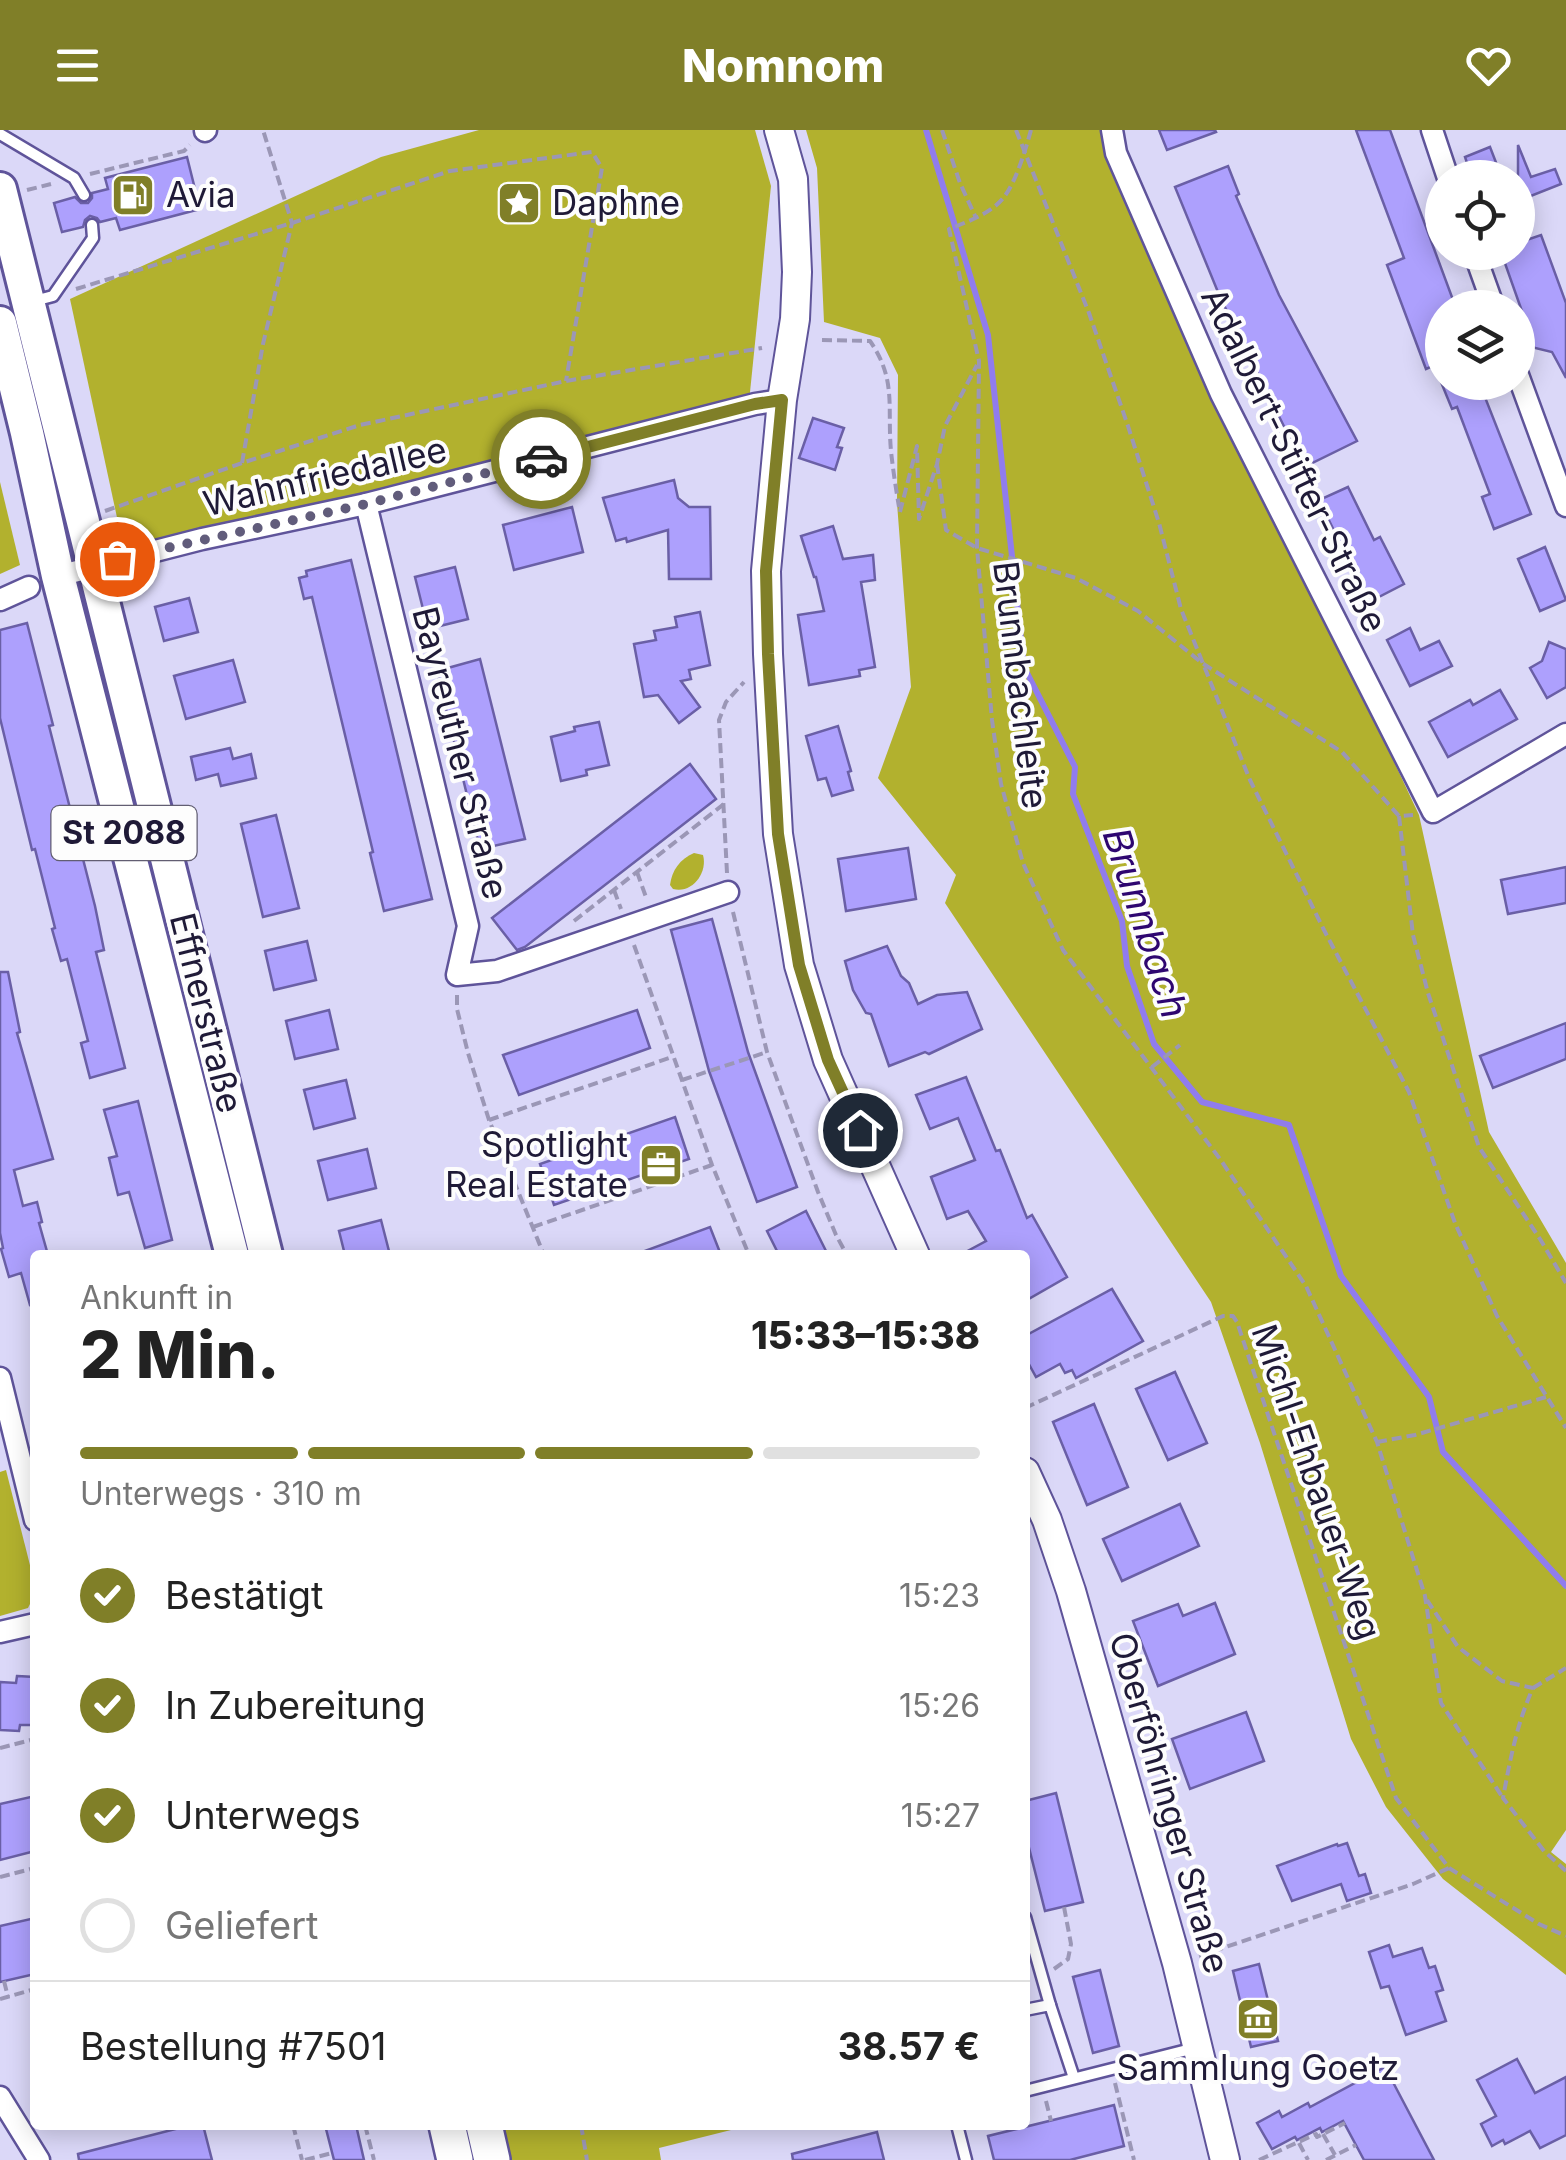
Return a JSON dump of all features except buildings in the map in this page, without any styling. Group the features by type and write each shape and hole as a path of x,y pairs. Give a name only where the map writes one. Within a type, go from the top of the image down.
{"highway":[{"path":"448,2130 456,2160"},
{"path":"485,2130 492,2160"}],"main road":[{"path":"778,130 792,179 797,272 766,571 778,834 799,965 828,1060 913,1250"},
{"name":"Effnerstraße","path":"13,189 41,299 93,566 265,1250"},
{"name":"Effnerstraße","path":"0,323 6,377 44,582 231,1250"},
{"name":"Oberföhringer Straße","path":"1030,1483 1070,1591 1176,1963 1225,2160"}],"street":[{"name":"Adalbert-Stifter-Straße","path":"1112,130 1116,153 1221,394 1433,812"},
{"path":"1432,130 1442,160"},
{"name":"Wahnfriedallee","path":"0,600 93,566 366,504 782,400"},
{"path":"1527,400 1566,506"},
{"name":"Bayreuther Straße","path":"366,504 468,926 458,975"},
{"path":"1433,812 1566,734"},
{"path":"458,975 497,971 728,892"},
{"path":"0,1378 30,1500"},
{"path":"0,1632 30,1625"},
{"path":"0,2097 39,2160"}],"lane":[{"path":"0,134 74,178 84,195"},
{"path":"41,299 93,238 92,225"},
{"path":"1030,1935 1074,2078"},
{"path":"1030,2009 1050,2005"},
{"path":"1030,2090 1196,2048"},
{"path":"958,2130 963,2159"}],"path":[{"path":"13,189 184,150 206,130"},
{"path":"242,462 263,344 292,223 263,130"},
{"path":"942,130 976,218"},
{"path":"1016,130 1089,313 1159,522 1181,609 1250,780 1409,1092 1456,1223 1496,1316 1566,1428"},
{"name":"Brunnbachleite","path":"1032,130 1004,199 976,218 949,229 979,361 977,548 992,720 1001,784 1024,863 1063,950 1220,1159 1306,1286 1377,1442 1425,1596 1441,1703 1504,1798 1544,1851 1566,1871"},
{"path":"41,299 450,171 592,152 602,168 566,381"},
{"path":"822,340 870,341 879,353 889,378 891,450 900,512 917,446 919,519 945,426 979,361"},
{"path":"106,510 360,426 566,381 762,348"},
{"path":"937,464 946,530 977,548 1076,578 1138,611 1202,663 1342,752 1399,816 1413,935 1479,1147 1566,1283"},
{"path":"769,665 738,687 719,720 728,892 768,1052 818,1192 844,1250"},
{"path":"568,926 724,804"},
{"path":"1399,816 1433,812"},
{"path":"637,872 653,918"},
{"path":"628,926 672,1057 748,1250"},
{"path":"458,975 456,1009 489,1120 542,1250"},
{"path":"1152,1067 1180,1045"},
{"path":"681,1080 768,1052"},
{"path":"489,1120 672,1057"},
{"path":"533,1227 712,1165"},
{"name":"Michl-Ehbauer-Weg","path":"1030,1406 1224,1316 1232,1316 1396,1798 1449,1868 1538,1924 1566,1936"},
{"path":"1377,1442 1546,1397"},
{"name":"Brunnbachleite","path":"1425,1596 1458,1648 1502,1681 1533,1688"},
{"path":"1504,1798 1524,1708 1533,1688 1566,1668"},
{"path":"0,1748 30,1740"},
{"path":"1176,1963 1413,1884 1449,1868"},
{"path":"0,1877 30,1869"},
{"path":"1041,1974 1068,1959 1071,1944 1064,1907"},
{"path":"4,1981 8,1996"},
{"path":"0,1998 30,1990"},
{"path":"1112,2068 1122,2124 1134,2160"},
{"path":"1260,2160 1345,2124"},
{"path":"295,2130 304,2160 332,2154"},
{"path":"366,2130 374,2160"},
{"path":"582,2130 587,2160"},
{"path":"1323,2134 1335,2155"},
{"path":"1299,2143 1308,2160"},
{"path":"361,2146 370,2144"},
{"path":"1326,2160 1356,2144"}],"shaded area":[{"path":"479,130 755,130 771,186 749,402 365,499 124,550 70,299 381,157"},
{"path":"806,130 1103,130 1108,157 1188,348 1343,653 1419,815 1489,1132 1566,1263 1566,1830 1551,1852 1566,1864 1566,1975 1443,1879 1386,1807 1351,1739 1260,1443 1211,1302 945,903 956,875 878,778 911,687 897,503 898,375 880,338 824,322 817,168"},
{"path":"0,482 20,565 0,574"},
{"path":"694,853 703,855 701,875 686,888 673,889 670,885 675,870"},
{"path":"6,1470 30,1565 30,1604 0,1616 0,1472"},
{"path":"504,2130 731,2130 659,2148 661,2160 511,2160"}],"waterway":[{"name":"Brunnbach","path":"926,130 988,335 1024,667 1075,767 1073,794 1122,921 1127,966 1154,1044 1202,1102 1289,1125 1341,1276 1429,1397 1443,1452 1566,1586"}],"way so far":[{"path":"117,559 366,504 541,459"}],"place":[{"name":"Avia","path":"133,195"},
{"name":"Daphne","path":"519,203"},
{"name":"Spotlight Real Estate","path":"661,1165"},
{"name":"Sammlung Goetz","path":"1258,2019"}],"route":[{"path":"541,459 782,400 766,571 778,834 799,965 828,1060 860,1130"}]}
